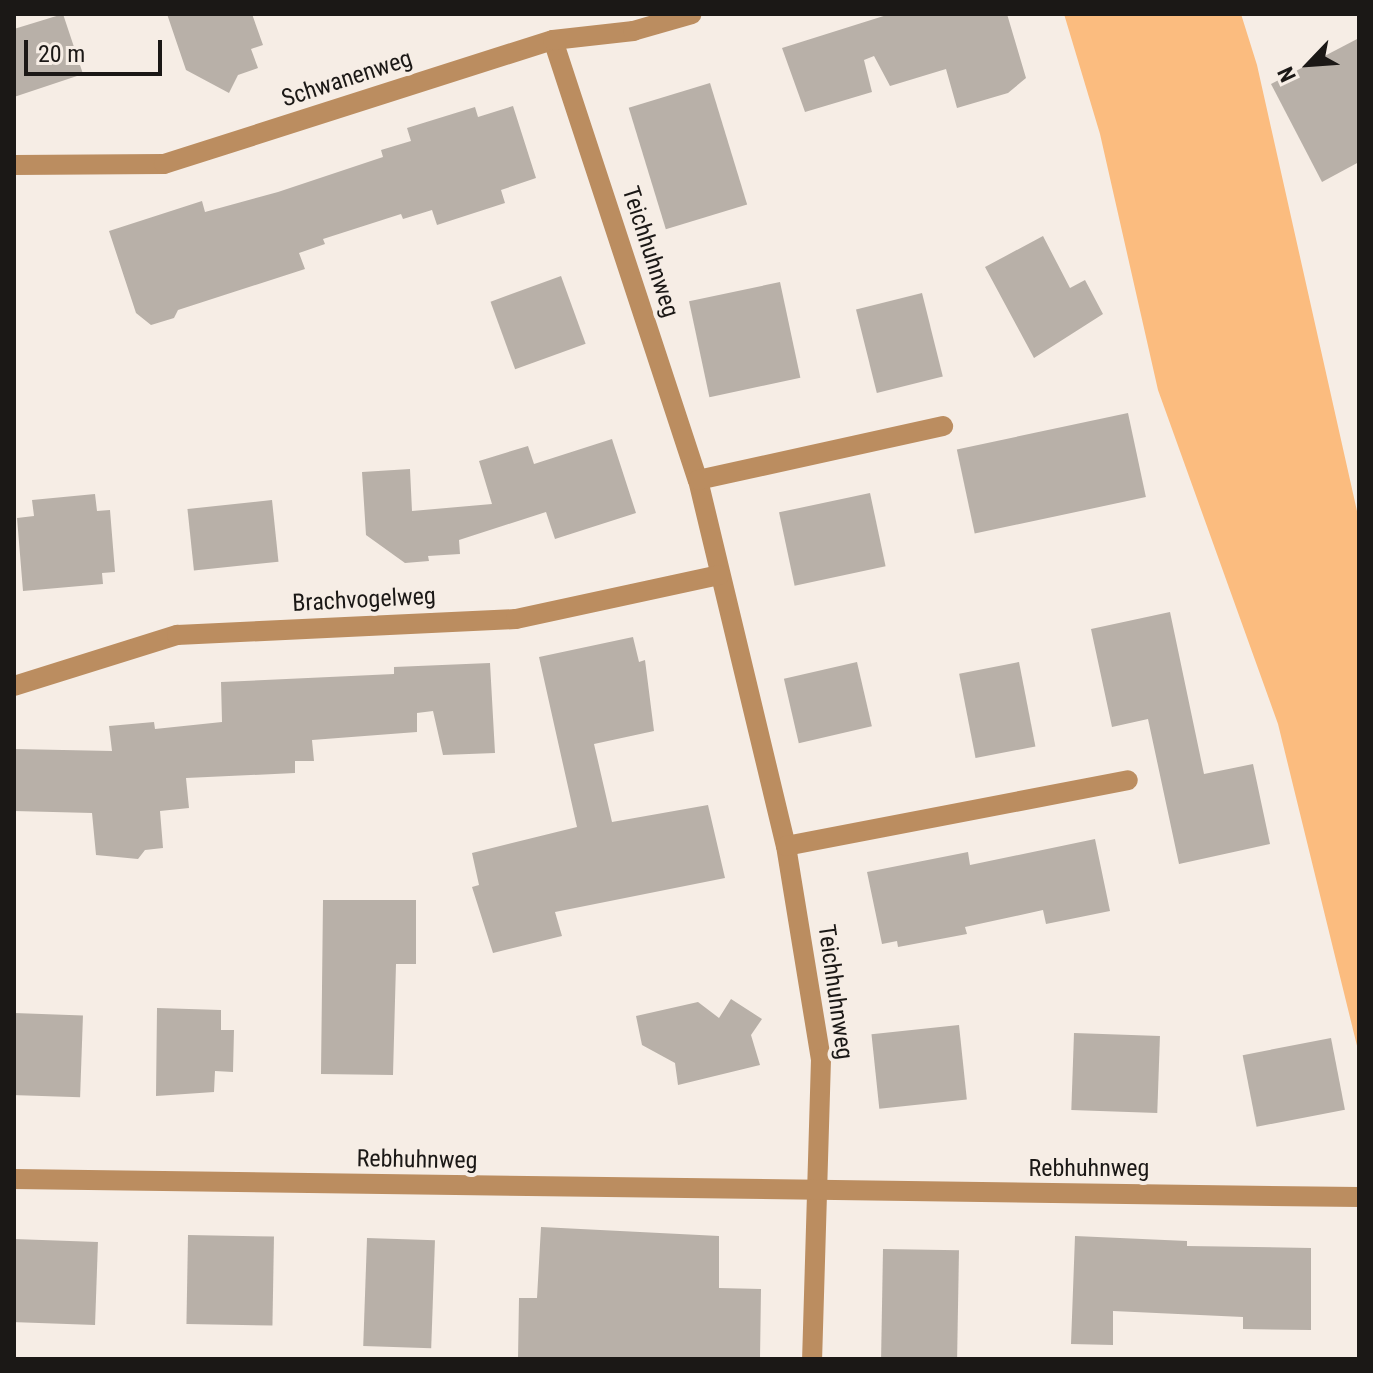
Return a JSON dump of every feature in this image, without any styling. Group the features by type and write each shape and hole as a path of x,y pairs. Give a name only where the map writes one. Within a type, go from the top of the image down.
{"street":[{"name":"Schwanenweg","path":"14,165 164,164 553,40 633,31 692,14"},
{"name":"Teichhuhnweg","path":"553,40 698,480 786,846 821,1059 819,1193"},
{"path":"698,480 943,426"},
{"name":"Brachvogelweg","path":"14,686 177,635 516,619 719,575"},
{"path":"786,846 1128,780"},
{"name":"Rebhuhnweg","path":"14,1179 819,1193 1359,1197"},
{"path":"812,1359 819,1193"}],"shaded area":[{"path":"1064,14 1241,14 1257,65 1359,520 1359,1054 1278,724 1158,390 1100,134"}],"building":[{"path":"63,14 83,74 14,97 14,29"},
{"path":"167,14 252,14 263,45 251,49 258,68 238,75 229,93 186,70"},
{"path":"890,14 1007,14 1026,78 1008,93 957,108 946,69 890,86 874,56 864,60 872,92 805,112 782,48"},
{"path":"1359,38 1359,162 1322,182 1271,84"},
{"path":"710,83 747,204 666,229 629,108"},
{"path":"513,106 536,178 501,190 505,203 437,225 432,210 403,219 401,214 323,239 325,244 299,253 305,269 178,310 174,318 151,325 136,313 109,231 202,201 205,212 278,192 383,157 381,150 411,141 407,128 475,107 478,117"},
{"path":"1043,236 1070,288 1085,280 1103,314 1034,358 985,267"},
{"path":"561,276 586,344 515,369 491,302"},
{"path":"780,282 800,378 709,397 689,301"},
{"path":"922,293 943,376 877,393 856,309"},
{"path":"1128,413 1146,497 975,534 957,449"},
{"path":"612,439 636,513 555,539 546,512 459,540 460,554 428,556 429,561 405,563 366,535 362,472 410,469 412,511 492,504 479,461 528,446 534,464"},
{"path":"870,493 886,566 795,586 779,512"},
{"path":"95,494 97,511 110,510 115,572 102,573 103,584 23,591 17,518 34,516 32,500"},
{"path":"272,500 278,562 194,571 187,509"},
{"path":"1170,612 1204,774 1253,764 1270,844 1179,864 1148,719 1112,727 1091,629"},
{"path":"633,637 639,662 645,660 654,731 594,744 612,822 708,805 725,878 555,912 562,936 493,953 472,887 479,885 472,853 577,827 539,657"},
{"path":"857,662 872,726 799,743 784,679"},
{"path":"1019,662 1035,746 976,758 959,674"},
{"path":"490,663 495,753 443,755 433,711 417,713 417,732 312,740 314,761 295,761 295,773 186,778 189,808 160,811 163,848 145,850 138,859 96,855 92,813 14,811 14,749 112,751 109,726 154,722 155,729 222,722 221,682 394,674 394,667"},
{"path":"1095,839 1110,911 1046,924 1043,910 965,927 967,934 898,947 897,941 882,944 867,872 968,852 970,865"},
{"path":"323,900 416,900 416,964 396,964 393,1075 321,1074"},
{"path":"731,999 762,1019 751,1035 760,1065 678,1085 675,1063 642,1045 636,1016 698,1002 719,1018"},
{"path":"157,1008 221,1010 221,1030 234,1030 233,1072 215,1071 214,1092 156,1096"},
{"path":"14,1013 83,1015 80,1097 14,1095"},
{"path":"959,1025 967,1100 879,1109 871,1034"},
{"path":"1074,1033 1160,1036 1157,1113 1071,1110"},
{"path":"1331,1038 1345,1110 1257,1127 1243,1055"},
{"path":"541,1227 719,1236 719,1288 761,1289 760,1359 518,1359 519,1298 537,1298"},
{"path":"188,1235 274,1237 272,1325 186,1324"},
{"path":"1075,1236 1187,1241 1187,1246 1311,1248 1311,1330 1243,1329 1243,1317 1113,1311 1113,1345 1071,1344"},
{"path":"367,1238 435,1240 431,1348 363,1346"},
{"path":"14,1239 98,1242 95,1325 14,1322"},
{"path":"883,1249 959,1250 957,1359 881,1359"}]}
